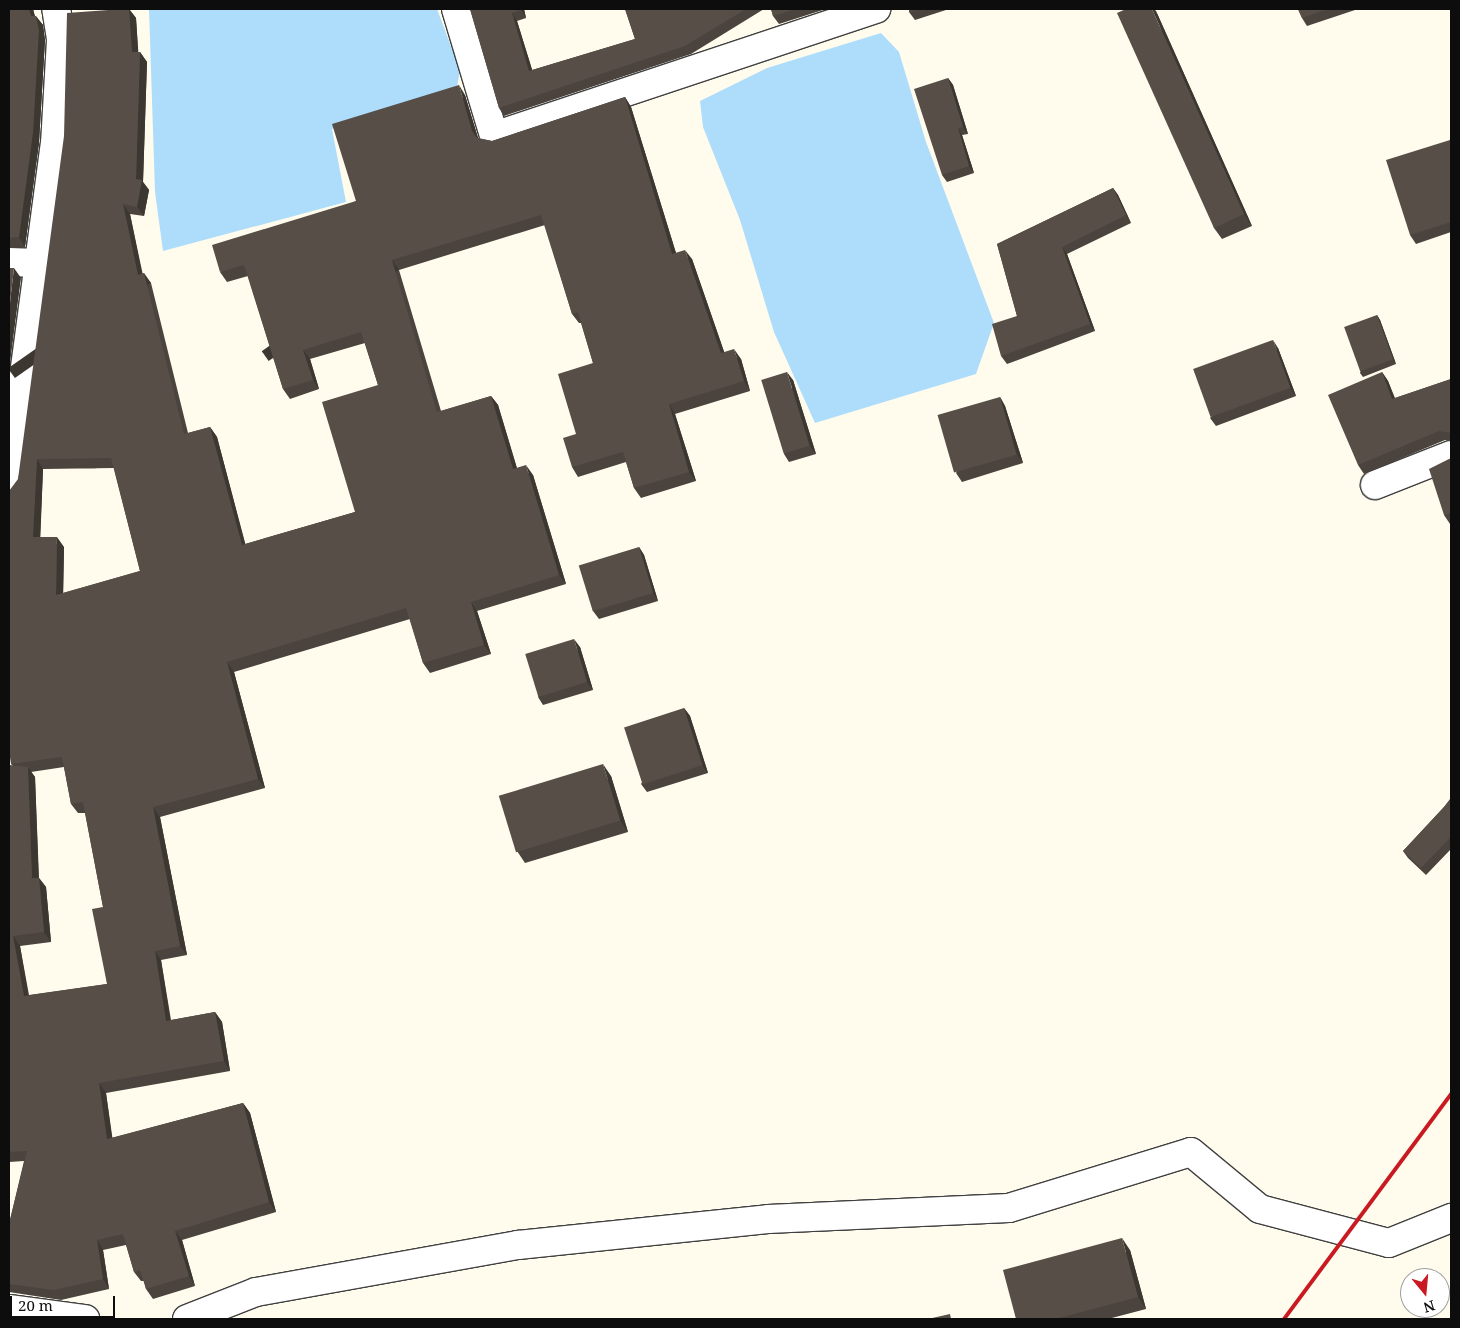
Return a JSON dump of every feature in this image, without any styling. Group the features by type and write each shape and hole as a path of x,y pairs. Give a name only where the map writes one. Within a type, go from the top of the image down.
{"street":[{"path":"9,487 55,144 60,39 56,9"},
{"path":"456,9 494,136 876,9"},
{"path":"9,262 39,263"},
{"path":"1375,485 1451,455"},
{"path":"187,1319 256,1292 518,1245 768,1219 1009,1208 1191,1152 1260,1209 1389,1243 1451,1239"},
{"path":"1389,1243 1451,1218"},
{"path":"9,1309 85,1319"}],"water":[{"path":"149,9 437,9 460,70 457,87 332,129 346,202 163,251 155,192"},
{"path":"881,33 899,52 926,142 994,323 976,374 815,423 774,332 740,220 703,127 700,101 767,68"}],"building":[{"path":"9,9 29,9 31,16 36,16 39,30 33,133 19,237 9,238"},
{"path":"129,9 132,52 140,52 136,179 142,180 137,207 123,204 138,275 144,273 184,434 210,427 242,545 355,512 322,402 378,385 361,332 303,350 313,380 283,389 244,265 220,272 212,245 356,201 332,124 459,85 472,131 477,138 492,141 625,97 672,254 685,250 721,353 734,349 744,381 669,404 689,472 634,488 623,452 572,467 563,438 576,434 558,374 593,363 578,312 572,314 541,215 392,260 437,412 491,396 513,469 526,465 559,575 471,602 484,645 423,663 406,608 227,662 258,779 153,807 180,946 155,951 166,1021 215,1012 224,1061 99,1083 107,1139 243,1103 269,1202 175,1231 189,1276 146,1289 140,1270 134,1272 123,1234 97,1240 103,1279 54,1290 9,1284 9,1224 27,1151 9,1152 9,765 28,767 32,878 39,878 44,932 13,936 24,996 107,984 92,909 103,907 83,802 71,804 62,757 11,764 9,751 9,491 18,479 64,136 67,13","holes":["111,458 140,571 56,595 57,537 33,537 37,459"]},
{"path":"470,9 521,9 512,13 529,71 635,39 625,9 746,9 685,46 499,108"},
{"path":"771,9 796,9 773,16"},
{"path":"1126,9 1152,9 1244,214 1214,228 1117,13"},
{"path":"1298,9 1328,9 1302,18"},
{"path":"948,78 963,127 958,128 969,166 942,175 914,89"},
{"path":"1450,140 1451,222 1410,235 1386,160"},
{"path":"1113,188 1126,215 1062,247 1090,324 1001,356 992,324 1017,316 997,244"},
{"path":"9,268 14,268 9,311"},
{"path":"1377,315 1393,359 1360,371 1344,327"},
{"path":"1273,340 1290,388 1211,417 1193,369"},
{"path":"787,372 810,446 784,454 761,380"},
{"path":"1382,372 1392,399 1451,379 1451,433 1439,431 1358,465 1328,395"},
{"path":"1000,397 1017,455 954,473 938,415"},
{"path":"1451,458 1451,513 1444,515 1429,469"},
{"path":"639,547 653,593 593,611 579,565"},
{"path":"574,639 587,682 538,697 525,654"},
{"path":"684,708 703,765 643,785 624,727"},
{"path":"603,764 620,820 516,852 499,796"},
{"path":"1451,798 1451,837 1421,868 1403,851"},
{"path":"1122,1238 1138,1297 1056,1319 1016,1319 1003,1270"},
{"path":"950,1314 951,1319 928,1319"}],"railway":[{"path":"1284,1319 1451,1094"}]}
